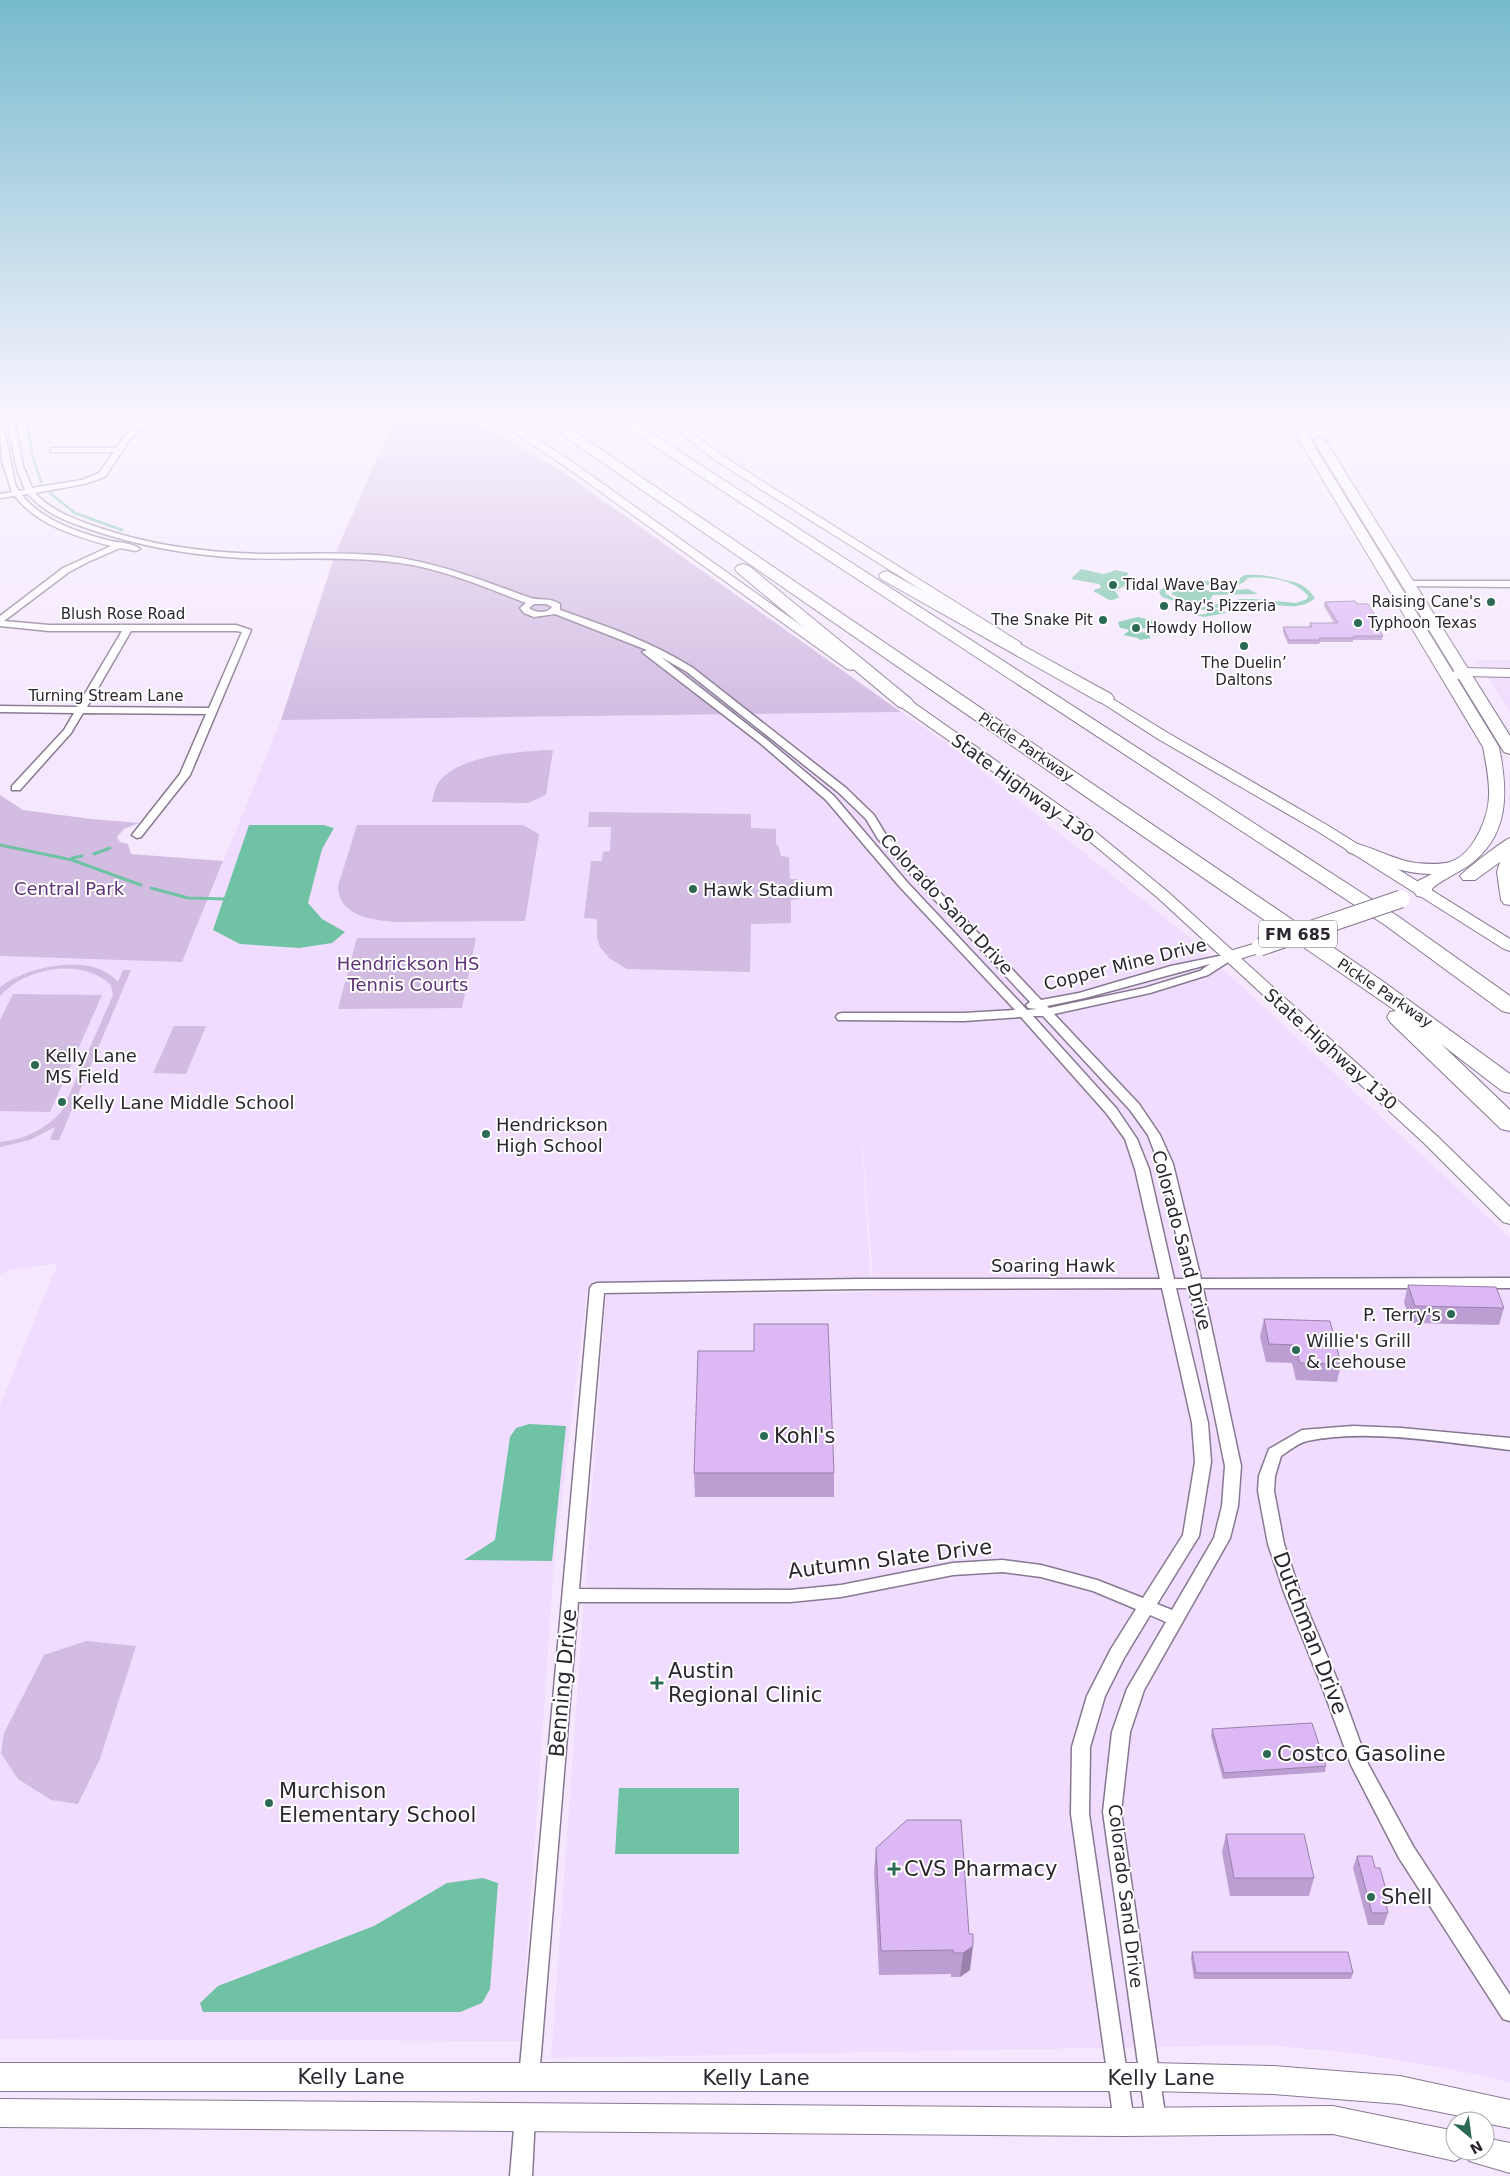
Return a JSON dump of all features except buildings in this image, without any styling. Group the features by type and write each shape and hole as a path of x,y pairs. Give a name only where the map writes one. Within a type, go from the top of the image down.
{"highway":[{"path":"678,515 905,703"},
{"name":"Pickle Parkway","path":"686,515 1326,953 1382,989 1510,1086"},
{"path":"766,515 1392,921 1510,1006"},
{"path":"780,515 893,580 1105,698"},
{"path":"1392,921 1459,959 1510,992"},
{"path":"1326,953 1415,1032 1510,1124"}],"main road":[{"name":"State Highway 130","path":"640,515 1081,827 1163,895 1431,1140 1510,1218"},
{"path":"809,515 1163,736 1354,848 1510,946"},
{"name":"FM 685","path":"1350,515 1405,605 1460,677 1510,749"},
{"name":"FM 685","path":"1366,515 1411,586 1460,677 1502,765 1507,782 1506,812 1497,832 1480,852 1466,864 1424,885 1422,892"},
{"path":"1460,677 1510,673"},
{"path":"1460,677 1510,682"},
{"name":"FM 685","path":"1229,957 1422,892 1437,892 1480,870 1510,843"},
{"path":"1354,848 1415,869 1442,869 1466,864"},
{"path":"1510,858 1506,872 1510,900"},
{"name":"Kelly Lane","path":"0,2077 1151,2077 1272,2080 1400,2090 1505,2108"},
{"name":"Kelly Lane","path":"0,2113 1124,2122 1333,2120 1445,2144"},
{"path":"1495,2155 1510,2158"}],"street":[{"path":"40,515 48,520 85,536 118,546 196,559 249,562 347,562 421,567"},
{"path":"60,515 132,540 192,551 235,555 323,556 401,561 528,604 552,602 558,606 551,612 531,614 524,610 528,604"},
{"path":"0,622 66,570 132,540"},
{"path":"1411,586 1510,584"},
{"path":"1453,586 1510,589"},
{"name":"Colorado Sand Drive","path":"551,612 656,657 763,741 817,787 842,811 903,884 1112,1111 1131,1139 1142,1169 1169,1283 1200,1423 1203,1462 1191,1536 1117,1654 1096,1696 1081,1747 1080,1814 1124,2122"},
{"name":"Colorado Sand Drive","path":"551,612 640,641 668,654 842,790 870,817 882,837 1135,1107 1154,1135 1166,1164 1195,1283 1233,1466 1230,1506 1222,1538 1136,1689 1121,1732 1112,1812 1156,2121"},
{"name":"Blush Rose Road","path":"0,622 49,628 236,628 247,630 212,711"},
{"path":"16,788 68,731 128,628"},
{"name":"Turning Stream Lane","path":"0,709 212,711"},
{"path":"137,835 185,775 212,711"},
{"path":"817,787 842,790"},
{"name":"Copper Mine Drive","path":"842,1017 940,1016 1042,1008 1146,991 1204,973 1229,957"},
{"name":"Soaring Hawk","path":"597,1288 1169,1283 1510,1283"},
{"name":"Benning Drive","path":"530,2078 597,1288"},
{"name":"Dutchman Drive","path":"1510,1444 1374,1432 1324,1433 1302,1436 1274,1453 1267,1476 1266,1491 1280,1560 1360,1765 1406,1852 1510,2012"},
{"name":"Autumn Slate Drive","path":"570,1595 790,1596 841,1591 953,1569 1002,1566 1041,1571 1097,1586 1176,1619"},
{"path":"521,2176 525,2117"}],"shaded area":[{"name":"Tidal Wave Bay","path":"1081,569 1104,574 1116,570 1129,573 1127,575 1128,584 1115,591 1119,597 1109,600 1094,592 1094,590 1100,588 1099,584 1071,579"},
{"path":"1245,575 1261,575 1294,582 1307,588 1315,598 1308,603 1293,606 1253,601 1238,602 1214,609 1226,613 1204,617 1196,615 1206,614 1209,610 1188,609 1183,604 1162,597 1159,592 1168,586 1182,582 1204,580 1228,583 1236,582","holes":["1248,578 1281,580 1289,583 1303,591 1308,596 1307,599 1296,603 1240,599 1200,608 1176,600 1165,593 1172,586 1180,586 1171,594 1193,604 1210,600 1213,595 1258,594 1248,589 1213,592 1186,585 1235,586"]},
{"name":"Howdy Hollow","path":"1138,617 1159,622 1154,628 1135,629 1137,632 1151,633 1149,635 1151,638 1140,640 1123,635 1129,631 1120,628 1118,622"},
{"path":"1476,660 1510,660 1510,711"},
{"path":"901,712 952,747 1190,938 1510,1238 1510,2083 1470,2073 1361,2054 1268,2045 551,2058 606,1295 874,1292 859,1098 871,1289 587,1293 554,1564 521,2041 0,2039 0,1405 58,1263 10,1270 0,1274 0,956 182,962 281,720"},
{"path":"249,825 323,825 334,828 322,849 308,903 322,919 345,932 332,943 299,948 240,944 213,930"},
{"path":"529,1424 566,1426 552,1561 464,1560 495,1540 510,1437 516,1428"},
{"path":"619,1788 739,1788 739,1854 615,1854"},
{"path":"483,1878 498,1883 490,1989 482,2003 460,2012 203,2012 200,2003 218,1986 374,1926 447,1883"}],"green space":[{"path":"352,515 623,515 901,712 281,720 336,552"},
{"path":"553,750 546,795 528,803 432,802 436,787 444,776 471,761 506,754"},
{"name":"Central Park","path":"0,795 23,810 139,823 124,829 117,837 120,842 128,844 131,854 223,861 182,962 0,956"},
{"name":"Hawk Stadium","path":"589,812 751,814 751,828 776,829 776,845 778,845 781,856 789,857 790,879 798,879 799,899 791,900 791,923 751,924 750,972 627,969 609,958 600,947 597,938 597,919 584,918 591,861 602,861 603,852 610,851 611,827 588,827"},
{"path":"357,825 523,825 539,834 525,921 395,922 367,918 350,910 340,896 338,886"},
{"name":"Hendrickson HS Tennis Courts","path":"357,938 476,938 462,1008 338,1009"},
{"path":"79,965 100,969 118,982 123,970 131,970 59,1140 50,1140 55,1127 30,1140 0,1147 0,1142 18,1139 34,1133 62,1111 113,995 111,985 99,976 85,971 54,969 24,978 0,996 0,987 23,974 47,967"},
{"name":"Kelly Lane MS Field","path":"13,994 102,995 50,1112 0,1111 0,1020"},
{"path":"174,1026 206,1026 186,1074 153,1073"},
{"path":"86,1641 136,1646 100,1759 78,1804 51,1800 18,1779 1,1753 4,1733 44,1655"}],"waterway":[{"path":"79,515 122,530"},
{"path":"0,845 72,860 141,885"},
{"path":"94,854 110,848"},
{"path":"72,858 82,856"},
{"path":"151,888 188,898 227,899"}],"place":[{"name":"Tidal Wave Bay","path":"1113,585"},
{"name":"Raising Cane's","path":"1491,602"},
{"name":"Ray's Pizzeria","path":"1164,606"},
{"name":"The Snake Pit","path":"1103,620"},
{"name":"Typhoon Texas","path":"1358,623"},
{"name":"Howdy Hollow","path":"1136,628"},
{"name":"The Duelin’ Daltons","path":"1244,646"},
{"name":"Hawk Stadium","path":"693,889"},
{"name":"Kelly Lane MS Field","path":"35,1065"},
{"name":"Kelly Lane Middle School","path":"62,1102"},
{"name":"Hendrickson High School","path":"486,1134"},
{"name":"P. Terry's","path":"1451,1314"},
{"name":"Willie's Grill & Icehouse","path":"1296,1350"},
{"name":"Kohl's","path":"764,1436"},
{"name":"Austin Regional Clinic","path":"657,1683"},
{"name":"Costco Gasoline","path":"1267,1754"},
{"name":"Murchison Elementary School","path":"269,1803"},
{"name":"CVS Pharmacy","path":"894,1869"},
{"name":"Shell","path":"1371,1897"}]}
